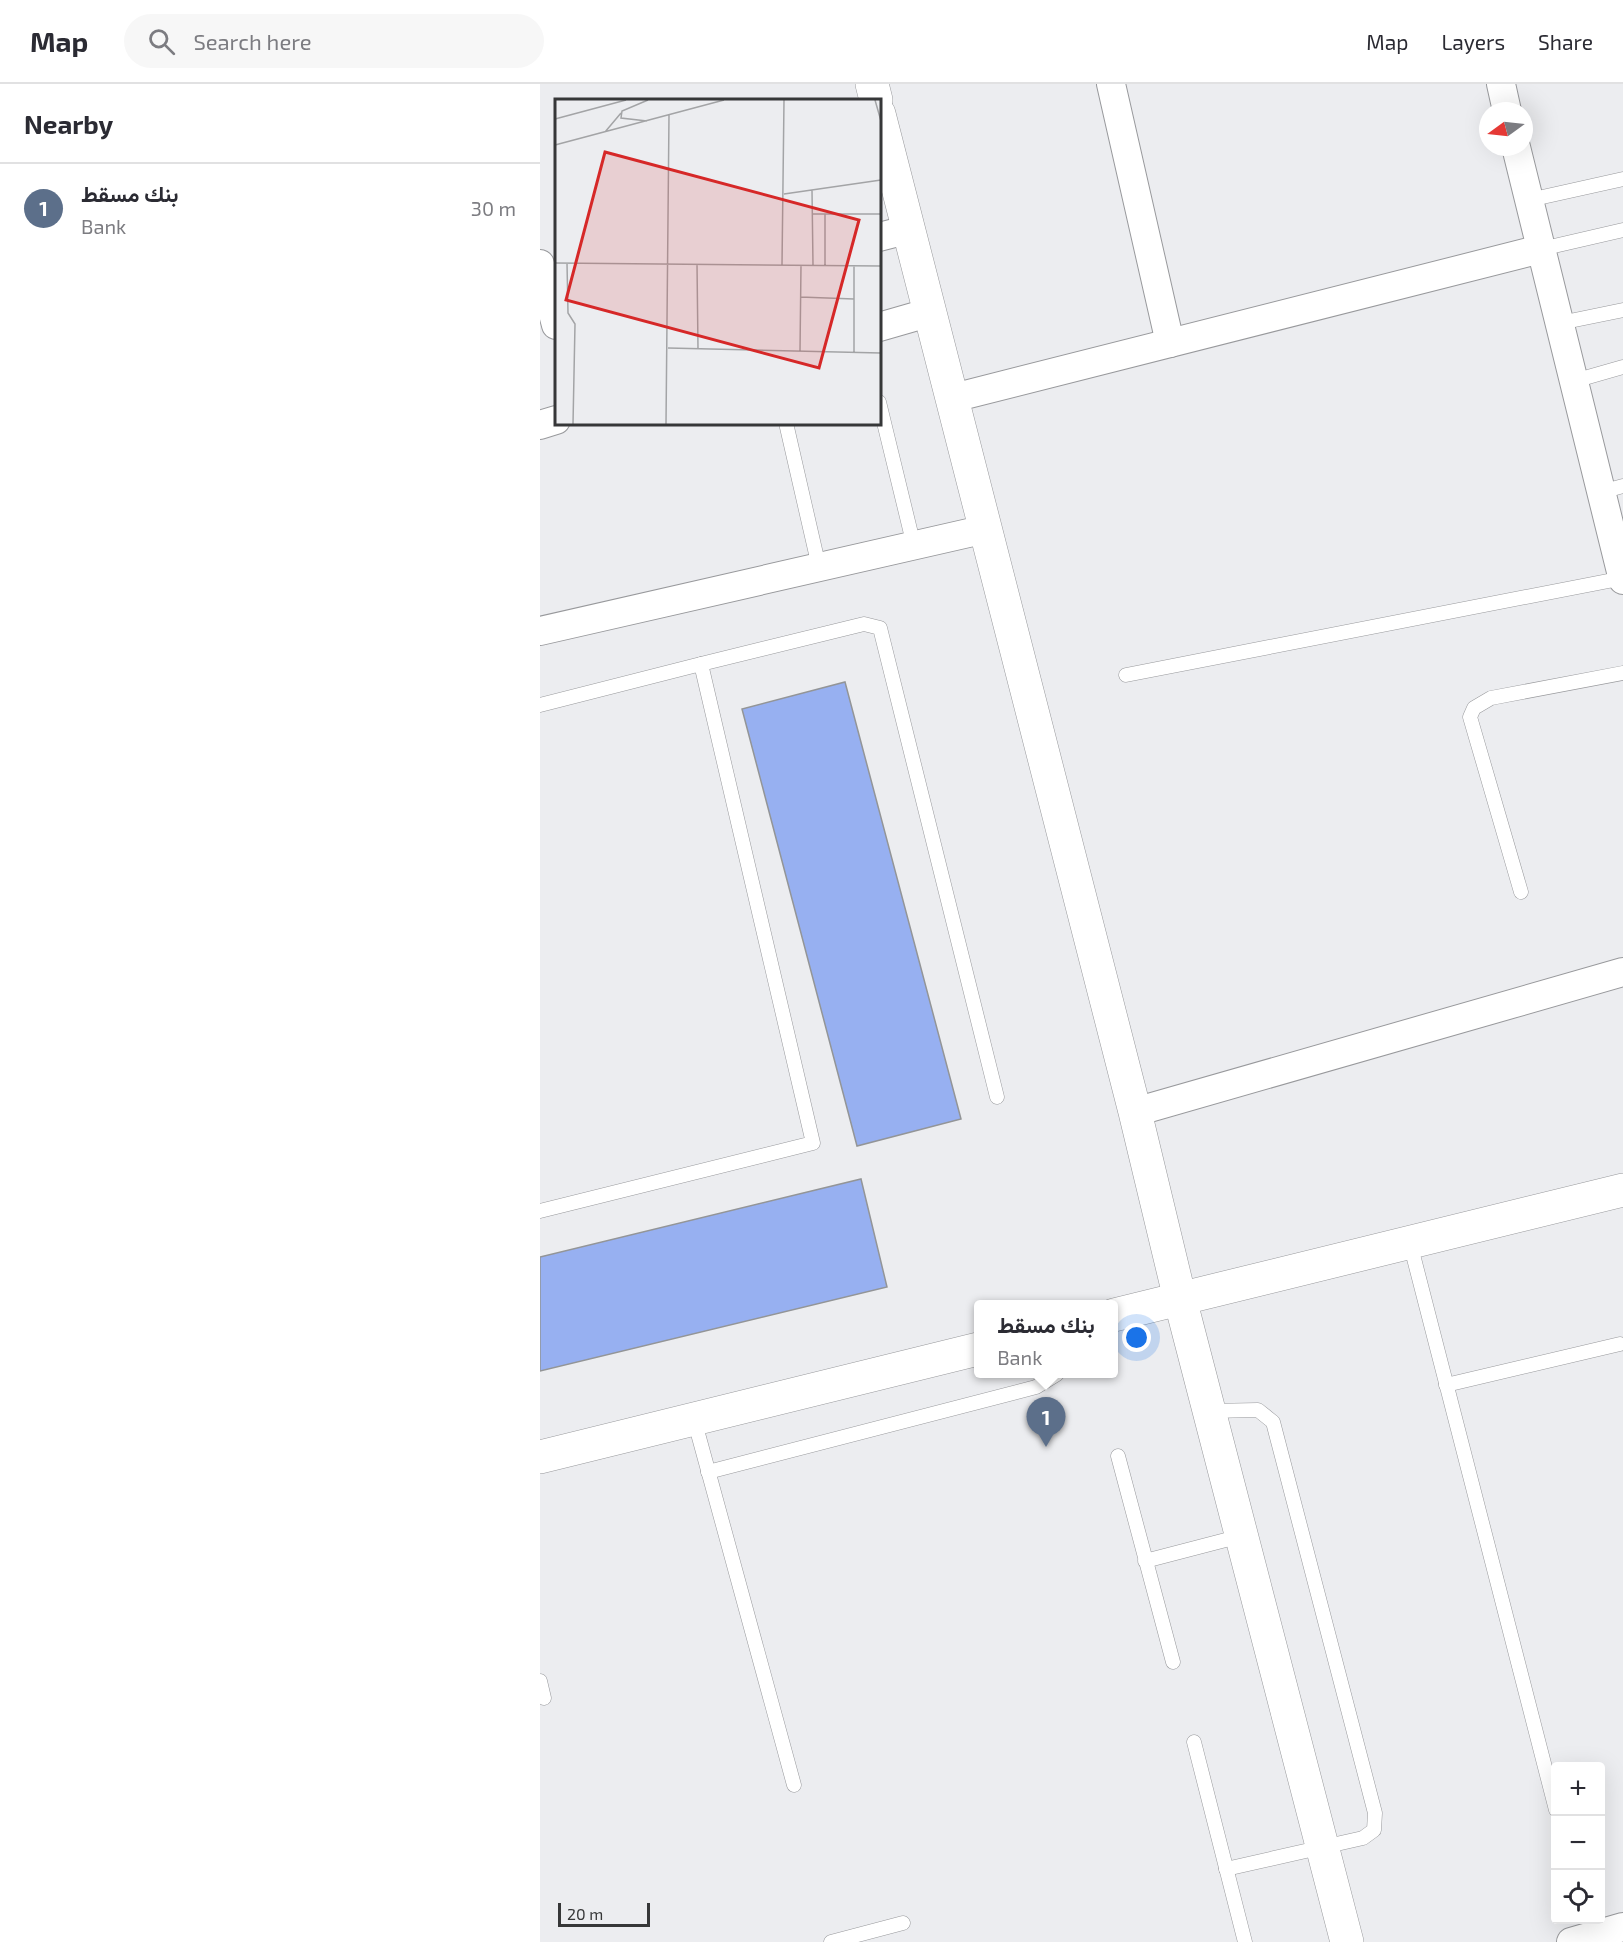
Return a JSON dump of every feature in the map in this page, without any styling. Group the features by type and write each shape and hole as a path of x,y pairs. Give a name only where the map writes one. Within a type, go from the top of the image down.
{"street":[{"path":"872,84 876,99"},
{"path":"1111,84 1170,343"},
{"path":"1501,84 1505,102"},
{"path":"880,122 894,233 931,312 1135,1112 1180,1299 1347,1942"},
{"path":"1518,156 1574,381 1612,489 1623,579"},
{"path":"953,398 1541,249"},
{"path":"540,264 555,320"},
{"path":"880,327 931,312"},
{"path":"540,425 555,420"},
{"path":"540,631 986,529"},
{"path":"1135,1112 1623,972"},
{"path":"1118,1314 1623,1190"},
{"path":"540,1456 974,1349"},
{"path":"1571,1942 1623,1927"}],"lane":[{"path":"1529,200 1623,179"},
{"path":"1541,249 1623,230"},
{"path":"1560,324 1623,310"},
{"path":"1574,381 1623,367"},
{"path":"880,406 914,546"},
{"path":"786,424 819,567"},
{"path":"1126,675 1623,579"},
{"path":"540,705 864,624 880,628 997,1097"},
{"path":"540,1210 813,1143 701,664"},
{"path":"1521,892 1470,717 1474,708 1491,698 1623,672"},
{"path":"1410,1242 1551,1791"},
{"path":"1446,1385 1620,1344"},
{"path":"708,1472 1036,1387 1051,1378"},
{"path":"1209,1411 1258,1410 1273,1422 1375,1813 1374,1830 1363,1838 1226,1869"},
{"path":"694,1419 794,1785"},
{"path":"1118,1456 1173,1662"},
{"path":"1145,1561 1241,1536"},
{"path":"540,1681 544,1698"},
{"path":"1194,1742 1245,1942"},
{"path":"831,1942 903,1923"}],"building":[{"path":"845,682 961,1119 857,1146 742,709"},
{"path":"861,1179 887,1287 540,1371 540,1257"}],"place":[{"name":"بنك مسقط","path":"1046,1447"}]}
